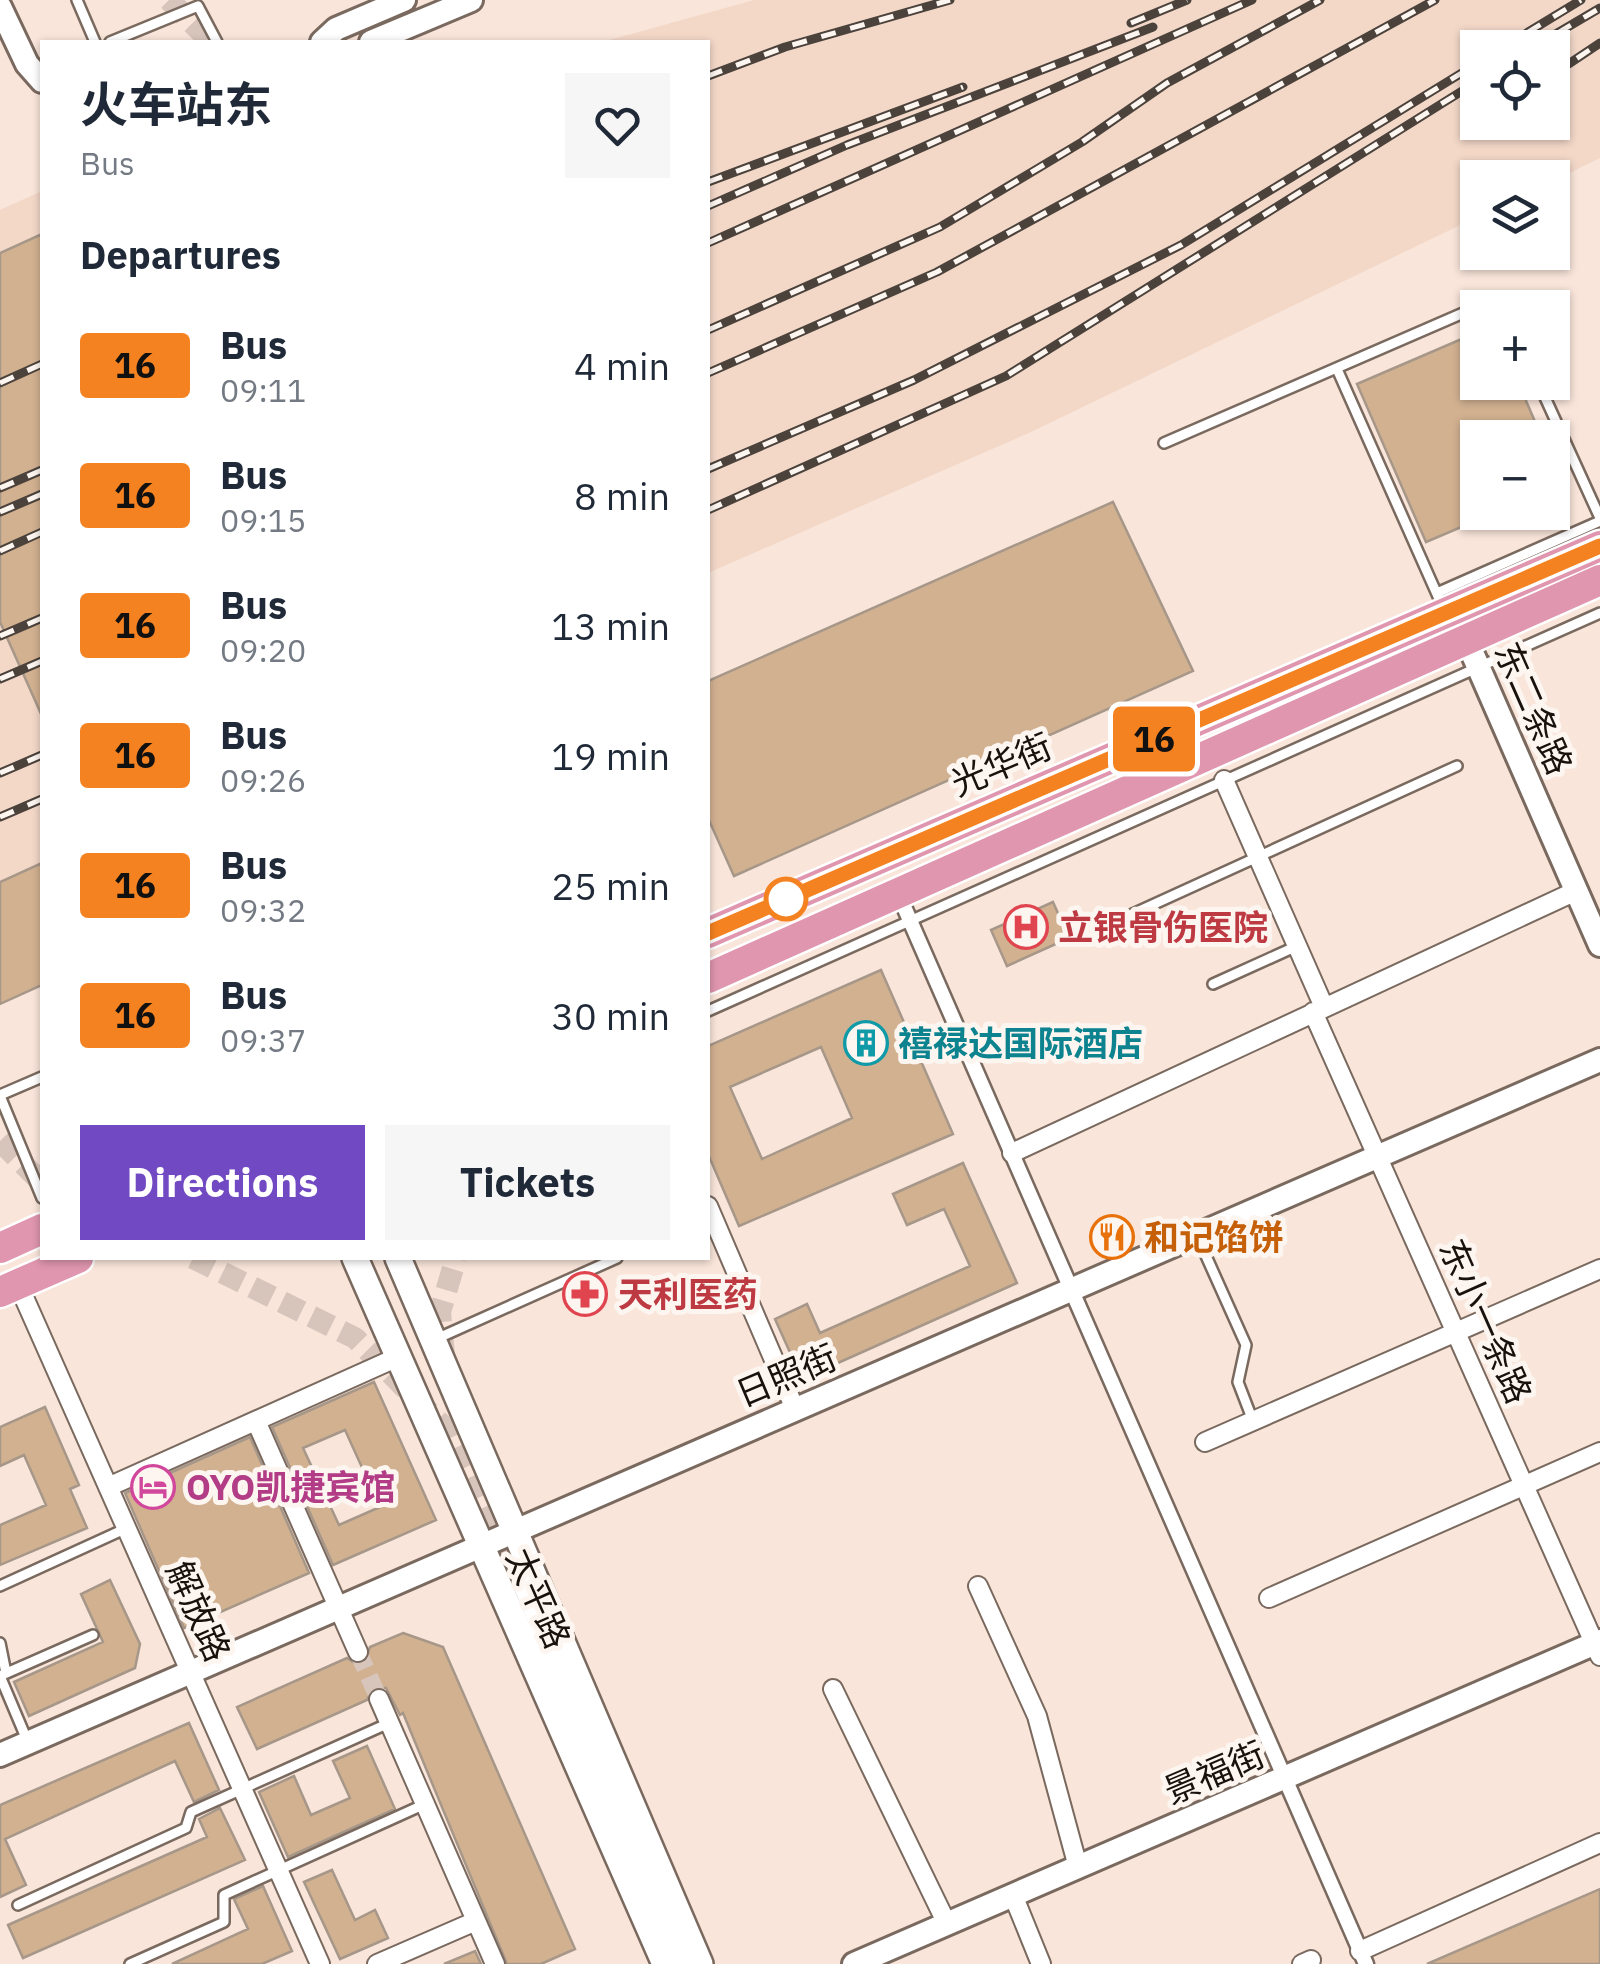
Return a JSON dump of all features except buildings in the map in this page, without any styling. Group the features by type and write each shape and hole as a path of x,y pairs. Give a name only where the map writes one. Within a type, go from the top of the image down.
{"highway":[{"name":"光华街","path":"710,932 1445,604 1600,546"},
{"path":"710,977 904,907 1472,654 1600,580"},
{"path":"0,1248 40,1230"},
{"path":"9,1288 73,1260"}],"main road":[{"name":"太平路","path":"355,1260 665,1964"},
{"name":"太平路","path":"399,1260 518,1528 700,1964"}],"street":[{"path":"324,40 336,29 404,0"},
{"path":"376,40 471,0"},
{"path":"0,6 27,64 40,79"},
{"name":"东二条路","path":"1445,604 1472,654 1600,945"},
{"name":"东小一条路","path":"1224,780 1297,946 1378,1156 1598,1647"},
{"path":"1012,1153 1576,891"},
{"path":"904,907 1363,1957 1600,1844"},
{"name":"日照街","path":"0,1754 1600,1060"},
{"path":"710,1215 795,1409"},
{"path":"1206,1442 1600,1269"},
{"name":"解放路","path":"9,1288 127,1528 320,1964"},
{"path":"108,1487 398,1357"},
{"path":"256,1420 358,1652"},
{"path":"1269,1598 1600,1452"},
{"path":"677,1964 519,1584 692,1964"},
{"path":"978,1586 1037,1716 1078,1868"},
{"name":"景福街","path":"854,1964 1598,1647"},
{"path":"833,1689 947,1924"},
{"path":"379,1699 495,1964"},
{"path":"1013,1896 1041,1964"},
{"path":"378,1964 476,1921"}],"lane":[{"path":"77,0 94,40"},
{"path":"115,40 198,6 215,40"},
{"path":"1164,442 1460,314"},
{"path":"1337,368 1445,604 1600,520 1546,400"},
{"path":"710,1010 904,907 1224,780 1472,654 1600,613"},
{"path":"1118,920 1457,766"},
{"path":"1214,984 1297,946"},
{"path":"40,1078 0,1095 40,1193"},
{"path":"1196,1235 1246,1345 1238,1382 1253,1421"},
{"path":"434,1340 614,1260"},
{"path":"0,1586 127,1528"},
{"path":"2,1675 93,1635"},
{"path":"0,1643 2,1675 28,1742"},
{"path":"18,1905 186,1828 191,1812 389,1723"},
{"path":"130,1964 224,1922 224,1894 425,1804"}],"shaded area":[{"path":"754,0 1600,0 1600,158 1570,173 1570,160 1460,160 1460,225 1031,432 710,572 710,40 609,40"},
{"path":"40,192 40,870 0,888 0,210"}],"tunnel":[{"path":"169,0 209,40"},
{"path":"0,1141 40,1181"},
{"path":"197,1260 355,1338 441,1424 515,1585"},
{"path":"444,1355 440,1312 455,1260"},
{"path":"358,1652 379,1699"}],"railway":[{"path":"710,75 785,47 950,0"},
{"path":"1131,23 1187,0"},
{"path":"710,242 1252,0"},
{"path":"710,329 940,227 1082,142 1167,83 1320,0"},
{"path":"710,372 937,272 1435,0"},
{"path":"1532,30 1581,0"},
{"path":"1563,30 1600,8"},
{"path":"710,205 847,145 1153,27"},
{"path":"1570,63 1600,43"},
{"path":"710,468 914,380 1181,245 1460,74"},
{"path":"710,181 963,87"},
{"path":"710,509 1006,376 1460,92"},
{"path":"0,383 40,365"},
{"path":"0,488 40,471"},
{"path":"0,512 40,495"},
{"path":"0,551 40,533"},
{"path":"0,636 40,619"},
{"path":"0,679 40,662"},
{"path":"0,773 40,756"},
{"path":"0,817 40,800"}],"bus line":[{"name":"16","path":"710,932 1600,546"}],"place":[{"name":"立银骨伤医院","path":"1026,927"},
{"name":"禧禄达国际酒店","path":"866,1043"},
{"name":"和记馅饼","path":"1112,1237"},
{"name":"天利医药","path":"585,1294"},
{"name":"OYO凯捷宾馆","path":"153,1487"}]}
